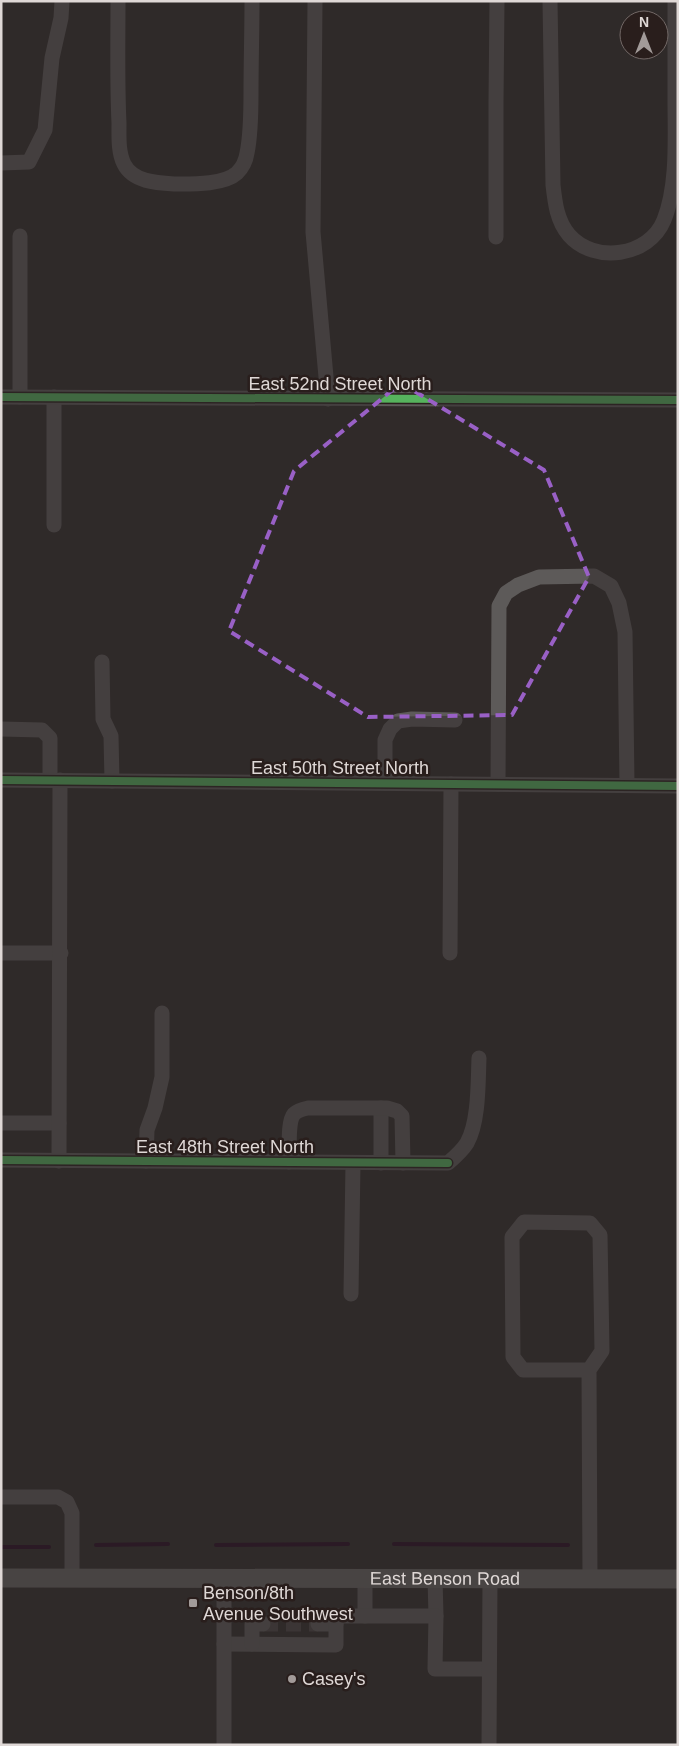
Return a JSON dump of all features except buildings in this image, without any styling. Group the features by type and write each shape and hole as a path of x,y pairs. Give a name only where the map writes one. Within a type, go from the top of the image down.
{"main road":[{"name":"East Benson Road","path":"1,1578 678,1579"}],"street":[{"path":"1,164 29,162 45,130 52,58 61,18 62,1"},
{"path":"118,1 118,111 120,149 124,163 135,176 156,183 178,184 221,181 233,176 239,172 248,154 252,1"},
{"path":"315,1 313,232 328,399"},
{"path":"496,237 497,1"},
{"path":"550,1 553,176 556,208 561,223 569,235 584,248 599,253 615,254 632,249 651,240 663,222 670,200 675,137 675,1"},
{"path":"20,236 20,397"},
{"name":"East 52nd Street North","path":"1,397 678,400"},
{"path":"54,397 54,525"},
{"path":"498,784 499,606 506,593 518,585 539,577 594,576 612,586 619,603 625,632 627,785"},
{"path":"102,662 102,719 111,736 112,781"},
{"path":"385,783 385,740 390,729 398,721 412,719 455,720"},
{"path":"1,729 42,730 50,738 55,780 60,953 59,1161"},
{"name":"East 50th Street North","path":"1,780 678,786"},
{"path":"450,784 450,953"},
{"path":"1,953 60,953"},
{"path":"146,1161 147,1130 155,1108 162,1077 162,1013"},
{"name":"East 48th Street North","path":"1,1160 448,1163 464,1149 468,1141 475,1117 479,1058"},
{"path":"290,1162 290,1120 300,1110 308,1108 381,1108 397,1111 402,1116 404,1163"},
{"path":"381,1108 382,1163"},
{"path":"1,1123 59,1123"},
{"path":"351,1294 353,1163"},
{"path":"590,1370 524,1370 513,1357 512,1237 524,1222 590,1223 600,1236 602,1351 590,1370 590,1579"},
{"path":"1,1497 58,1497 67,1502 72,1513 72,1578"},
{"path":"224,1578 224,1745"},
{"path":"365,1578 365,1616"},
{"path":"435,1578 434,1669 489,1669"},
{"path":"489,1745 490,1578"},
{"path":"224,1644 258,1634 336,1645 336,1616 436,1616"},
{"path":"318,1629 336,1629"}],"highlighted area":[{"path":"401,383 544,470 589,577 512,715 368,717 229,631 294,471"}],"waterway":[{"path":"96,1545 168,1544"},
{"path":"216,1545 348,1544"},
{"path":"394,1544 568,1545"},
{"path":"1,1547 49,1547"}],"tunnel":[{"path":"263,1624 318,1624"}],"cycle path":[{"path":"1,397 678,400"},
{"path":"1,780 678,786"},
{"path":"1,1160 448,1163"}],"place":[{"name":"Benson/8th Avenue Southwest","path":"193,1603"},
{"name":"Casey's","path":"292,1679"}]}
